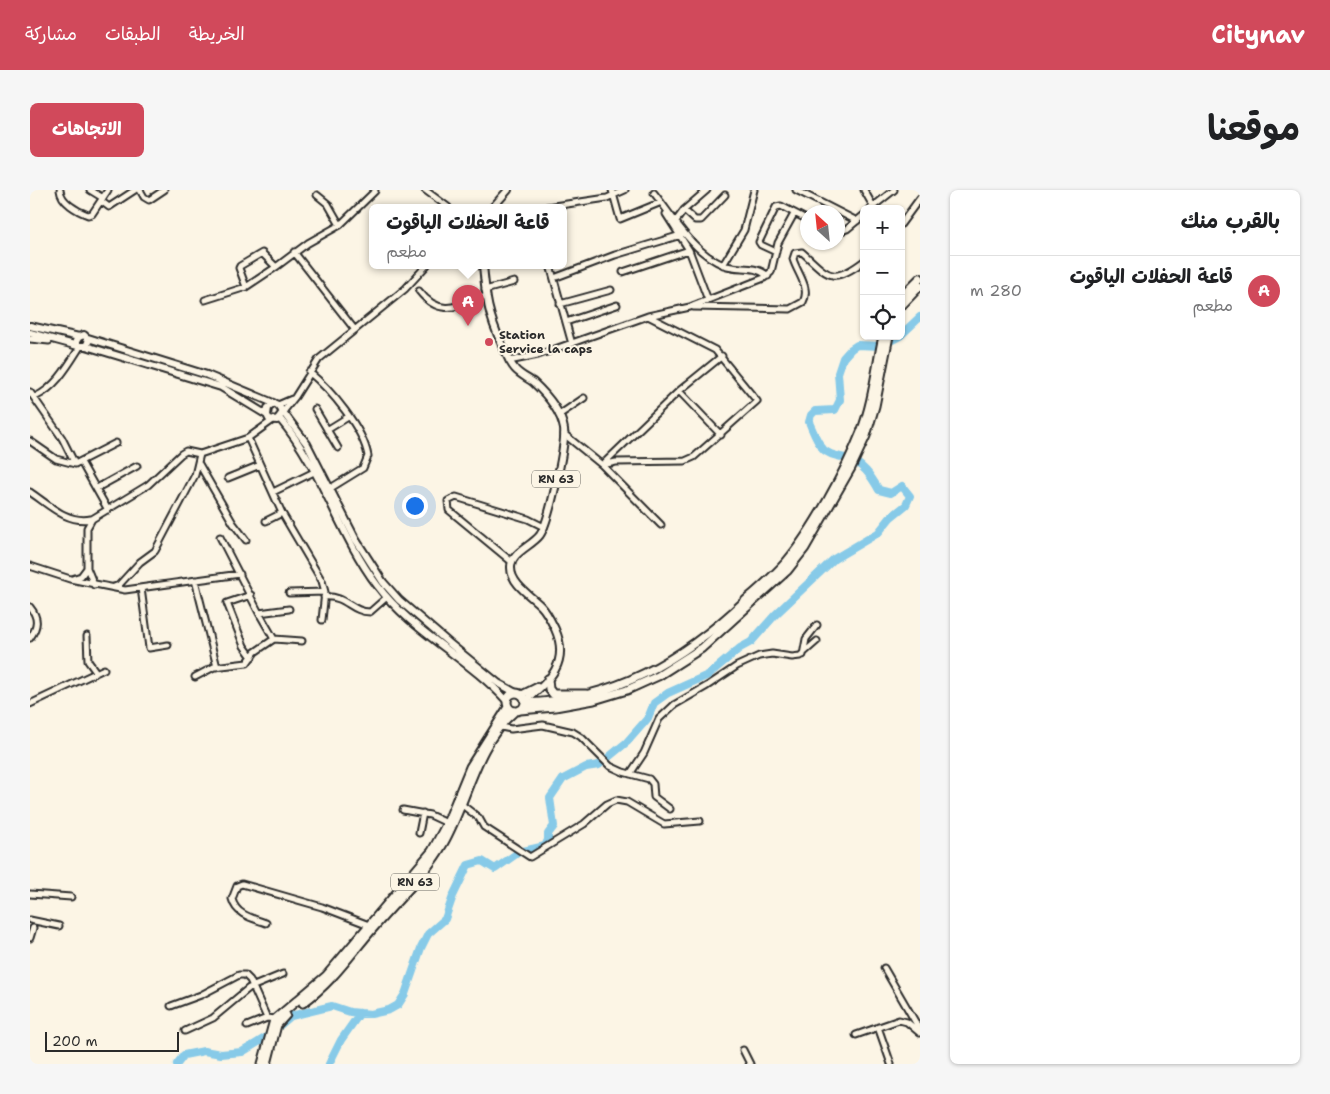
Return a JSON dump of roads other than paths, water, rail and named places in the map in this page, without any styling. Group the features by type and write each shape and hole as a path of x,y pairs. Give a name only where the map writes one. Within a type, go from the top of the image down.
{"highway":[{"path":"903,295 920,278"},
{"path":"905,302 920,286"},
{"path":"447,823 470,767 510,696 563,700 589,696 626,684 662,666 695,644 737,609 780,569 794,552 848,467 866,416 882,340"},
{"path":"507,704 518,711 578,703 626,690 666,672 702,648 794,564 848,467 873,414 888,340"},
{"path":"546,681 553,694 580,692 589,696"},
{"path":"518,711 521,698"},
{"name":"RN 63","path":"273,1021 283,1018 330,980 421,874 444,843 480,760 501,726 518,711"},
{"name":"RN 63","path":"273,1021 315,987 370,925 422,864 447,823"},
{"path":"267,1064 273,1021"},
{"path":"262,1064 270,1041"}],"main road":[{"path":"496,204 508,190"},
{"name":"RN 63","path":"483,269 486,293 494,326 509,361 515,369 544,394 560,415 564,434 558,470 544,527 535,540 520,552 512,562"},
{"path":"30,326 79,336 84,335 88,338 207,375 275,405 307,444 329,489 390,597 498,683 521,698 546,681 560,660 561,650 559,639 546,612 518,584 512,575 512,562"},
{"path":"30,333 221,387 273,420 282,414"},
{"path":"79,336 76,341 81,346"},
{"path":"81,346 89,343 88,338"},
{"path":"267,415 268,408 275,405"},
{"path":"282,414 303,448 350,544 390,597 507,704"}],"street":[{"path":"60,190 61,196 69,204 88,215 92,214 108,190"},
{"path":"90,190 102,199 108,208 135,190"},
{"path":"140,190 144,197 149,200 164,190"},
{"path":"425,190 444,204"},
{"path":"567,204 586,202 625,190"},
{"path":"676,221 684,210 707,190"},
{"path":"722,265 744,230 754,190"},
{"path":"796,190 806,192 857,221"},
{"path":"864,190 871,205"},
{"path":"875,205 894,190"},
{"path":"205,300 246,286 276,267 294,252 340,225 375,191"},
{"path":"653,192 689,238 722,265 755,269 768,276"},
{"path":"653,192 658,203 681,235 689,250 708,300"},
{"path":"612,193 620,219 658,203"},
{"path":"316,195 328,204 340,225"},
{"path":"684,210 695,220 701,220 725,195"},
{"path":"905,219 920,198"},
{"path":"776,252 761,245 759,242 775,208 779,206 800,217"},
{"path":"509,361 538,355 572,344 648,316 690,307 768,276 773,267 784,230 794,214"},
{"path":"845,230 860,218"},
{"path":"554,278 615,255 681,235"},
{"path":"623,272 689,250"},
{"path":"294,252 355,330"},
{"path":"690,307 790,309 804,302 806,294 805,286 793,259 795,253 802,252 819,270 834,275 844,273 860,263"},
{"path":"246,286 238,268 240,266 262,253 276,267"},
{"path":"282,414 295,398 309,372 329,349 405,289 423,269"},
{"path":"551,269 572,344"},
{"path":"419,291 430,304 442,308 451,308 514,282"},
{"path":"560,304 611,290"},
{"path":"566,322 617,304"},
{"path":"602,465 616,462 685,461 694,457 721,435 758,400 722,356 709,346 648,316"},
{"path":"30,339 81,346 67,368 51,387 35,397"},
{"path":"602,465 680,391 722,356"},
{"path":"309,372 338,400 367,450 368,460 363,468 329,489"},
{"path":"680,391 721,435"},
{"path":"30,392 62,438 75,464"},
{"path":"275,405 295,398"},
{"path":"560,415 584,398"},
{"path":"315,409 338,448"},
{"path":"327,430 348,417"},
{"path":"30,492 63,515 77,520 92,519 148,485 186,451 200,454 248,438 273,420"},
{"path":"564,434 602,465 662,524"},
{"path":"248,438 282,513 322,581 324,595 322,620"},
{"path":"30,441 56,459 75,464 116,443"},
{"path":"114,587 119,585 140,562 155,551 199,464 200,454"},
{"path":"82,462 108,510"},
{"path":"199,464 233,523 246,540"},
{"path":"228,478 260,465"},
{"path":"97,488 137,466"},
{"path":"273,492 314,472"},
{"path":"512,562 449,510 447,506 451,498 456,497 519,516 544,527"},
{"path":"266,521 282,513"},
{"path":"92,519 87,528 87,568 94,585"},
{"path":"220,537 274,640"},
{"path":"30,566 70,579 125,590 240,574"},
{"path":"70,579 81,576 87,568"},
{"path":"195,580 217,667"},
{"path":"140,588 149,648 168,645"},
{"path":"289,593 341,598 362,611 370,612 390,597"},
{"path":"251,596 227,603 247,652 252,657"},
{"path":"30,607 37,621 35,630 30,638"},
{"path":"259,613 289,609"},
{"path":"803,655 806,639 817,625"},
{"path":"88,636 88,661 96,672"},
{"path":"194,678 217,667 247,662 255,652 274,640 302,641"},
{"path":"630,774 644,753 659,719 674,705 738,666 760,656 772,654 792,658 803,655 816,641"},
{"path":"30,704 104,669"},
{"path":"501,726 511,729 543,725 557,727 579,735 610,766 650,779 653,784 654,797 670,809"},
{"path":"461,804 480,818 484,827 524,854 534,856 556,839 584,824 610,802 616,800 627,802 664,824 700,821"},
{"path":"403,810 423,813 447,823"},
{"path":"419,833 423,813"},
{"path":"266,923 247,916 235,907 232,899 237,886 242,884 322,907 370,925"},
{"path":"30,894 71,897"},
{"path":"30,920 59,926"},
{"path":"30,938 33,928"},
{"path":"884,968 920,1031"},
{"path":"184,1031 213,1018 253,986 283,974"},
{"path":"170,1006 201,996 239,975 247,976 273,1021 247,1026"},
{"path":"856,1035 902,1020 920,1031"},
{"path":"878,1027 891,1064"},
{"path":"743,1050 750,1064"}],"waterway":[{"path":"905,331 920,317"},
{"path":"177,1064 184,1055 204,1051 221,1054 242,1052 265,1038 291,1016 332,1006 350,1012 371,1014 389,1010 398,1005 405,994 421,948 428,934 445,919 453,896 468,865 482,861 495,869 519,852 545,846 548,834 554,826 550,798 563,779 586,767 599,765 627,742 648,718 654,703 668,693 708,675 740,648 751,642 775,615 834,559 878,533 890,518 906,505 910,496 902,486 891,493 879,490 870,475 857,463 832,455 824,450 809,422 811,415 815,411 835,410 840,400 838,373 843,358 851,349 857,345 881,346 892,340"},
{"path":"329,1064 341,1040 360,1013"}],"place":[{"name":"قاعة الحفلات الياقوت","path":"468,326"},
{"name":"Station Service la caps","path":"489,342"}]}
